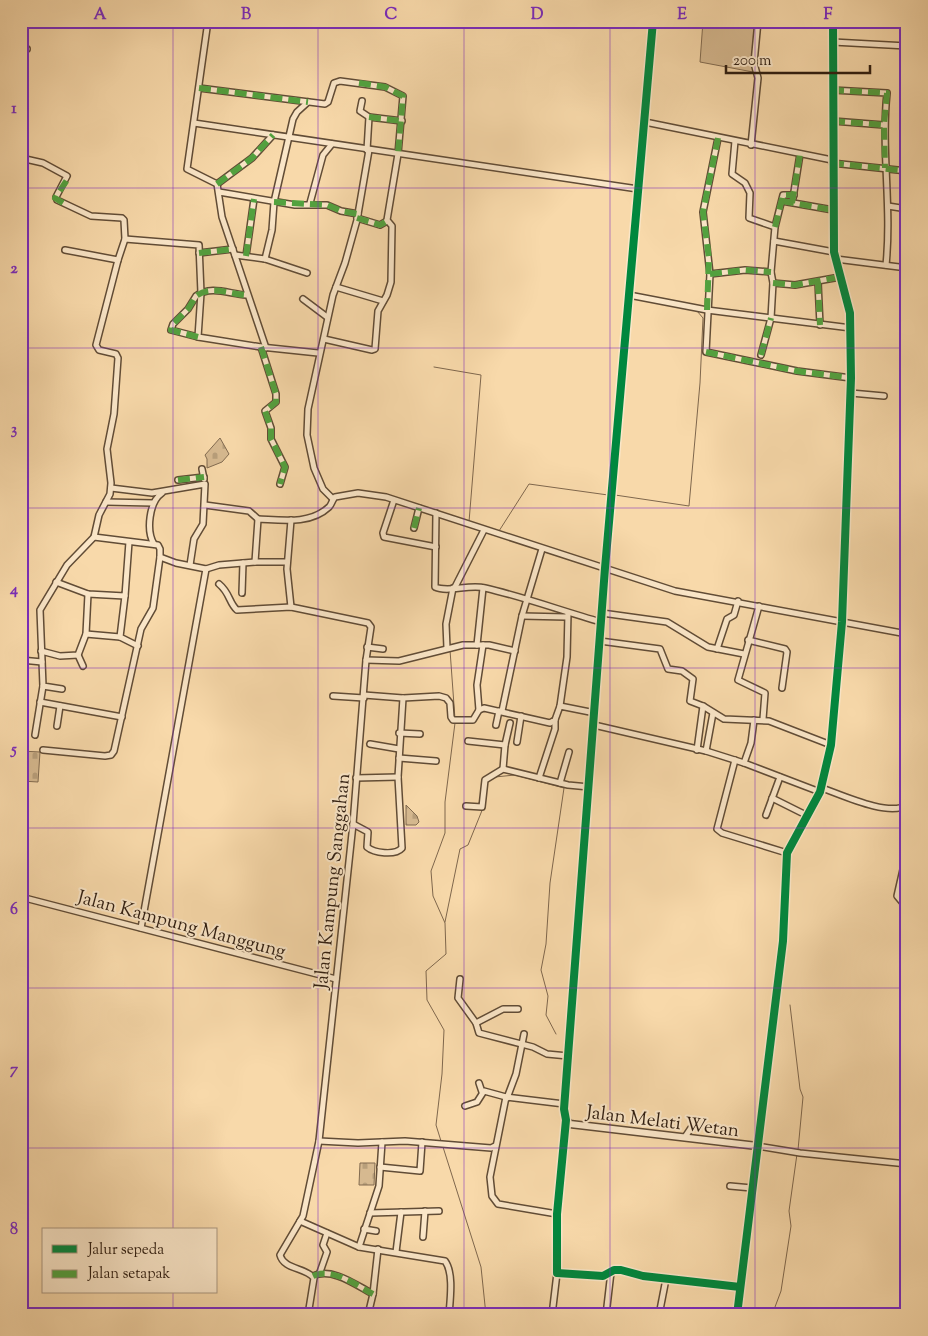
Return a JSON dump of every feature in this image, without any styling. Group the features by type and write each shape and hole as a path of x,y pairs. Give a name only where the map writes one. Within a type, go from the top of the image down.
{"street":[{"path":"208,21 187,169 217,184 222,217 263,348 277,401 266,411 271,428 270,436 285,467 280,484"},
{"path":"552,1315 557,1273 557,1214 566,1120 564,1104 605,568 653,21"},
{"path":"752,145 758,78 754,60 758,21"},
{"path":"737,1315 783,941 787,853 821,790 832,745 842,622 851,393 851,328 850,313 834,252 832,162 833,21"},
{"path":"833,42 907,46"},
{"path":"199,88 327,104 334,83 337,81 394,89 404,96 398,154 387,221"},
{"path":"832,90 887,93 884,125 884,168 888,206 886,265"},
{"path":"362,101 360,111 369,117 402,121"},
{"path":"265,259 272,230 274,202 294,117 308,102"},
{"path":"333,499 323,490 317,479 307,435 308,409 314,385 318,353 324,339 327,317 357,216 368,150 369,117"},
{"path":"833,121 884,125"},
{"path":"645,122 832,162 907,171"},
{"path":"194,123 638,189"},
{"path":"217,184 252,158 273,134"},
{"path":"718,138 703,212 710,274 706,352 797,371 851,378"},
{"path":"735,141 732,174 745,184 750,193 748,218 775,227"},
{"path":"310,203 323,155 332,144"},
{"path":"792,203 800,154"},
{"path":"21,158 43,164 67,176 56,197 57,200 91,216 123,219 125,239 96,345 99,350 118,356 114,414 107,449 111,488 99,515 94,537 72,558 40,610 43,636 41,651 43,686 35,735"},
{"path":"219,192 274,202 299,205 310,203 327,205 380,225 387,221"},
{"path":"761,355 771,318 773,283 771,272 775,227 784,194 794,195"},
{"path":"246,256 254,199"},
{"path":"782,201 833,210"},
{"path":"888,206 907,209"},
{"path":"324,339 374,350 378,334 376,319 389,290 392,270 392,226 387,221"},
{"path":"125,239 196,244 199,246 201,293 198,337"},
{"path":"774,242 834,252"},
{"path":"65,250 118,260"},
{"path":"199,253 234,252 265,259 308,273"},
{"path":"836,259 907,268"},
{"path":"710,274 745,270 771,272"},
{"path":"773,283 795,285 840,277"},
{"path":"818,282 820,325"},
{"path":"336,287 383,300"},
{"path":"246,295 228,294 213,289 201,293 196,296 188,309 171,328 172,332 263,348 318,353"},
{"path":"629,295 707,310 851,328"},
{"path":"303,299 327,317"},
{"path":"851,393 884,396"},
{"path":"190,565 193,543 202,527 205,505 202,469"},
{"path":"178,480 204,477"},
{"path":"111,488 147,494 162,493 204,484"},
{"path":"43,750 110,755 116,746 141,629 153,608 160,549 151,539 150,522 153,503 162,493"},
{"path":"205,505 250,511 258,519 291,520 313,517 330,506 333,499 342,495 370,493 436,513 542,550 675,591 738,601 907,634"},
{"path":"394,500 383,533 384,537 436,547"},
{"path":"106,502 153,503"},
{"path":"414,528 419,508"},
{"path":"436,513 434,584 439,588 483,588 527,600 567,615 601,622"},
{"path":"255,562 258,519"},
{"path":"219,584 230,595 236,610 291,607 287,562 291,520"},
{"path":"447,648 446,624 456,587 484,530"},
{"path":"94,537 154,544"},
{"path":"120,636 130,542"},
{"path":"496,725 522,616 542,550"},
{"path":"160,557 206,569 219,565 287,562"},
{"path":"242,593 243,563"},
{"path":"141,928 206,569"},
{"path":"56,582 88,594 125,596"},
{"path":"477,644 483,588"},
{"path":"83,666 78,655 86,634 88,594"},
{"path":"717,649 727,619 734,616 738,601"},
{"path":"759,606 744,654 738,681 765,693 763,719"},
{"name":"Jalan Kampung Sanggahan","path":"291,607 371,624 366,660 353,824 319,1141 300,1220 282,1249 281,1259 287,1264 313,1276"},
{"path":"602,613 667,622 703,644 717,649 744,654"},
{"path":"522,616 567,615"},
{"path":"538,778 555,730 555,720 560,706 567,657 567,615"},
{"path":"86,634 120,636 138,646"},
{"path":"748,640 785,649 787,652 782,688"},
{"path":"600,641 660,650 668,669 685,673 693,679 689,700 724,719 763,719 832,745"},
{"path":"366,660 399,661 447,648 477,644 515,651"},
{"path":"479,710 477,685 484,645"},
{"path":"368,647 383,649"},
{"path":"41,651 60,656 78,655"},
{"path":"21,660 42,662"},
{"path":"43,686 62,689"},
{"path":"333,696 403,698 435,696 446,698 450,703 450,717 455,720 472,720 479,710 484,708 550,723 555,720"},
{"path":"353,824 368,832 368,848 394,852 400,850 402,844 402,816 398,777 399,733 403,698"},
{"path":"40,702 122,717"},
{"path":"57,726 60,706"},
{"path":"560,706 595,712"},
{"path":"697,750 703,706"},
{"path":"706,751 713,713"},
{"path":"517,742 521,716"},
{"path":"744,763 751,743 754,720"},
{"path":"503,769 505,745 510,723"},
{"path":"594,724 706,751 780,777 882,808 898,809 907,805"},
{"path":"399,733 420,734"},
{"path":"468,742 505,745"},
{"path":"370,744 399,750"},
{"path":"560,783 568,752"},
{"path":"399,758 436,761"},
{"path":"735,760 717,829 722,833 787,853"},
{"path":"466,806 482,807 485,780 503,769 560,783 589,787"},
{"path":"356,778 398,777"},
{"path":"766,815 780,777"},
{"path":"772,798 806,815"},
{"path":"907,852 897,896 907,908"},
{"name":"Jalan Kampung Manggung","path":"21,897 336,979"},
{"path":"460,979 458,998 482,1035 523,1045 547,1054 568,1056"},
{"path":"476,1023 504,1009 518,1010"},
{"path":"524,1034 516,1074 507,1097 495,1146 490,1182 495,1202 504,1206 557,1214"},
{"path":"465,1106 477,1102 482,1092 479,1083"},
{"path":"482,1092 564,1104"},
{"name":"Jalan Melati Wetan","path":"566,1120 573,1124 757,1146 791,1152 907,1164"},
{"path":"685,1137 691,1128"},
{"path":"319,1141 422,1142 491,1148 495,1146"},
{"path":"359,1247 378,1186 382,1142"},
{"path":"380,1167 420,1171 422,1142"},
{"path":"730,1186 752,1188"},
{"path":"423,1237 425,1211"},
{"path":"370,1213 439,1211"},
{"path":"396,1252 400,1212"},
{"path":"300,1220 359,1247 430,1257 447,1263 450,1287 449,1315"},
{"path":"364,1229 376,1231"},
{"path":"308,1315 314,1282 313,1276 320,1272 327,1252 322,1245 327,1233"},
{"path":"368,1315 373,1294 378,1249"},
{"path":"557,1273 603,1276 621,1270 666,1279 740,1287"},
{"path":"320,1272 337,1276 373,1294"},
{"path":"606,1315 611,1272"},
{"path":"659,1315 666,1279"}],"green space":[{"path":"703,21 756,21 753,72 700,62"},
{"path":"220,438 229,454 222,462 207,468 205,455"},
{"path":"21,751 40,752 38,782 21,781"},
{"path":"406,805 417,816 419,822 416,825 406,825"},
{"path":"360,1163 375,1163 374,1185 359,1185"}],"waterway":[{"path":"615,495 689,506 700,383 703,318 697,311"},
{"path":"434,367 481,375 469,522"},
{"path":"499,531 529,484 608,495"},
{"path":"450,650 455,719"},
{"path":"441,1141 436,1125 442,1074 444,1030 427,1000 426,971 446,954 445,923 433,896 431,871 445,833 445,802 455,723"},
{"path":"495,777 515,775 564,788 550,883 546,944 541,970 548,996 546,1015 556,1034"},
{"path":"445,922 460,849 468,845 483,808"},
{"path":"790,1005 800,1089 803,1097 798,1150"},
{"path":"443,1147 481,1267 486,1315"},
{"path":"772,1315 781,1291 791,1226 789,1211 797,1154"}],"marked path":[{"path":"21,49 27,49"},
{"path":"359,83 385,87 403,96 398,154"},
{"path":"199,88 308,102"},
{"path":"832,90 887,93 884,125 885,168"},
{"path":"369,117 402,121"},
{"path":"833,121 884,125"},
{"path":"217,184 252,158 273,135"},
{"path":"707,310 709,259 703,212 718,138"},
{"path":"792,203 800,154"},
{"path":"832,163 907,171"},
{"path":"63,203 55,198 67,180"},
{"path":"775,227 783,195 794,195"},
{"path":"246,256 254,199"},
{"path":"782,201 833,210"},
{"path":"274,202 327,205 341,211 358,214"},
{"path":"357,218 380,225 387,221"},
{"path":"199,253 233,249"},
{"path":"710,274 745,270 771,272"},
{"path":"773,283 795,285 840,277"},
{"path":"818,282 820,325"},
{"path":"198,337 171,330 173,324 188,309 196,296 208,291 246,295"},
{"path":"761,355 771,318"},
{"path":"261,347 276,394 276,402 265,411 271,428 271,439 285,467 280,484"},
{"path":"706,352 797,371 851,378"},
{"path":"178,480 204,477"},
{"path":"414,528 419,508"},
{"path":"313,1276 320,1274 336,1275 373,1294"}],"cycle path":[{"path":"653,21 605,568 564,1109 566,1120 557,1214 557,1273 603,1276 614,1270 621,1270 643,1276 740,1287"},
{"path":"737,1315 783,941 787,853 820,792 831,745 842,622 851,378 850,313 834,252 833,21"}]}
